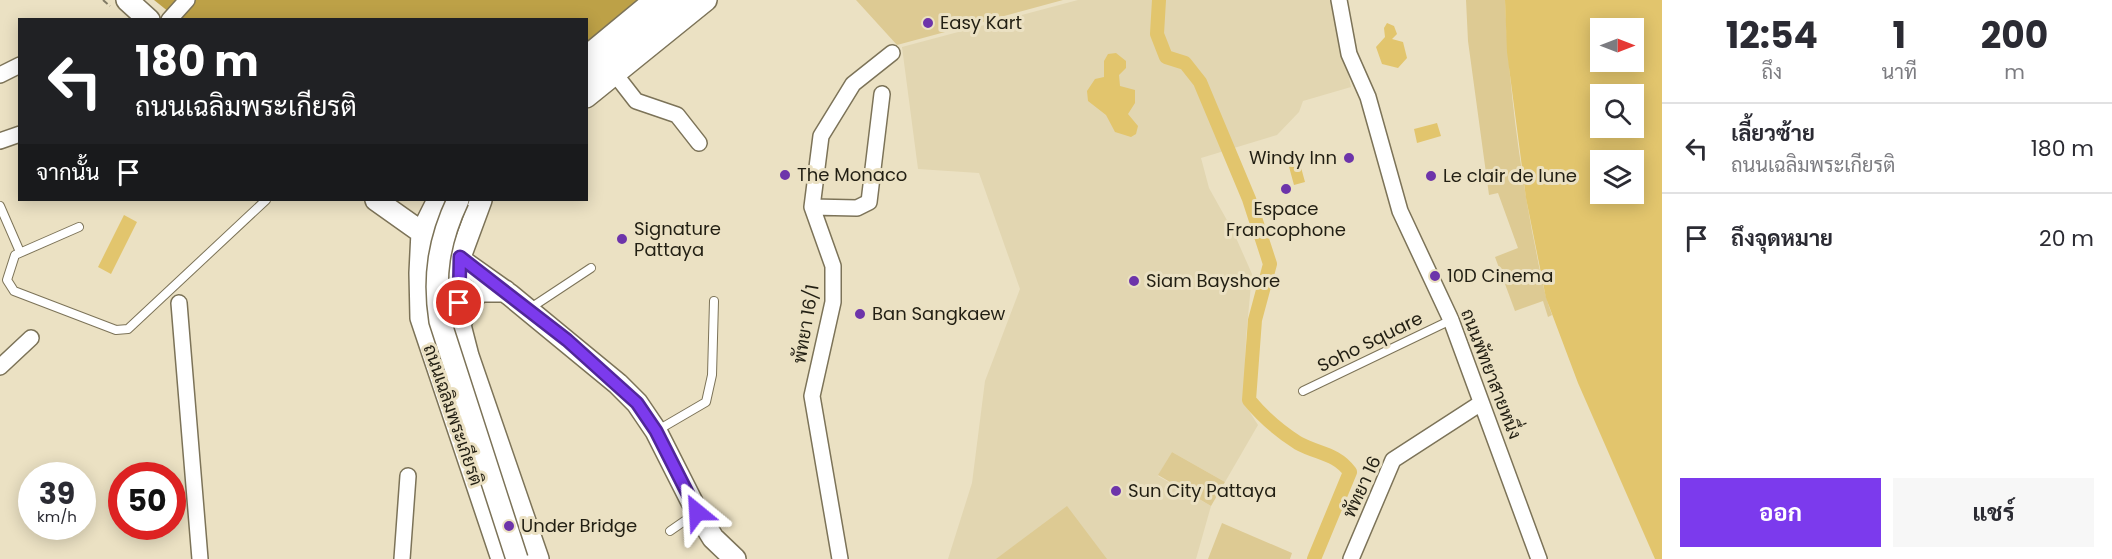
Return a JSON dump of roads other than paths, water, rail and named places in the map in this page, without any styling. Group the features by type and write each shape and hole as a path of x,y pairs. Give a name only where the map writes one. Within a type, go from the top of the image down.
{"main road":[{"path":"127,0 147,18"},
{"path":"588,55 655,0"},
{"path":"588,75 680,0"},
{"path":"588,95 706,0"},
{"path":"377,201 460,257 505,291 618,384 637,403 656,431 697,512 713,538 735,559"},
{"name":"ถนนเฉลิมพระเกียรติ","path":"438,201 422,232 421,318 502,559"},
{"path":"458,201 440,248 436,298 440,321 516,559"},
{"name":"ถนนเฉลิมพระเกียรติ","path":"481,201 460,257 460,326 468,356 538,559"},
{"path":"460,326 469,302 480,291 505,291"},
{"path":"436,363 440,354 448,347 455,346 468,356"}],"street":[{"path":"171,18 188,0"},
{"name":"ถนนพัทยาสายหนึ่ง","path":"1339,0 1349,54 1368,97 1400,211 1451,320 1539,559"},
{"name":"พัทยา 16/1","path":"840,559 812,396 833,302 833,266 812,207 821,136 854,84 892,53"},
{"path":"0,75 18,66"},
{"path":"615,74 636,101 677,115 699,143"},
{"path":"812,207 857,208 869,202 882,94"},
{"path":"0,141 18,135"},
{"path":"179,303 200,559"},
{"path":"0,367 31,338"},
{"name":"พัทยา 16","path":"1351,559 1393,460 1481,403"},
{"path":"402,559 408,476"}],"lane":[{"path":"79,227 15,255 8,269 7,280 14,291 116,330 128,329 265,201"},
{"path":"0,206 20,252"},
{"path":"528,310 591,268"},
{"path":"656,431 706,402 712,375 714,301"},
{"name":"Soho Square","path":"1303,391 1451,320"},
{"path":"670,531 697,512"}],"waterway":[{"path":"1159,0 1157,34 1166,57 1185,63 1200,82 1249,199 1270,264 1255,320 1249,400 1278,429 1305,447 1333,457 1350,472 1314,559"}],"place":[{"name":"Easy Kart","path":"928,23"},
{"name":"Windy Inn","path":"1349,158"},
{"name":"The Monaco","path":"785,175"},
{"name":"Le clair de lune","path":"1431,176"},
{"name":"Espace Francophone","path":"1286,189"},
{"name":"Signature Pattaya","path":"622,239"},
{"name":"10D Cinema","path":"1435,276"},
{"name":"Siam Bayshore","path":"1134,281"},
{"name":"Ban Sangkaew","path":"860,314"},
{"name":"Sun City Pattaya","path":"1116,491"},
{"name":"Under Bridge","path":"509,526"}]}
